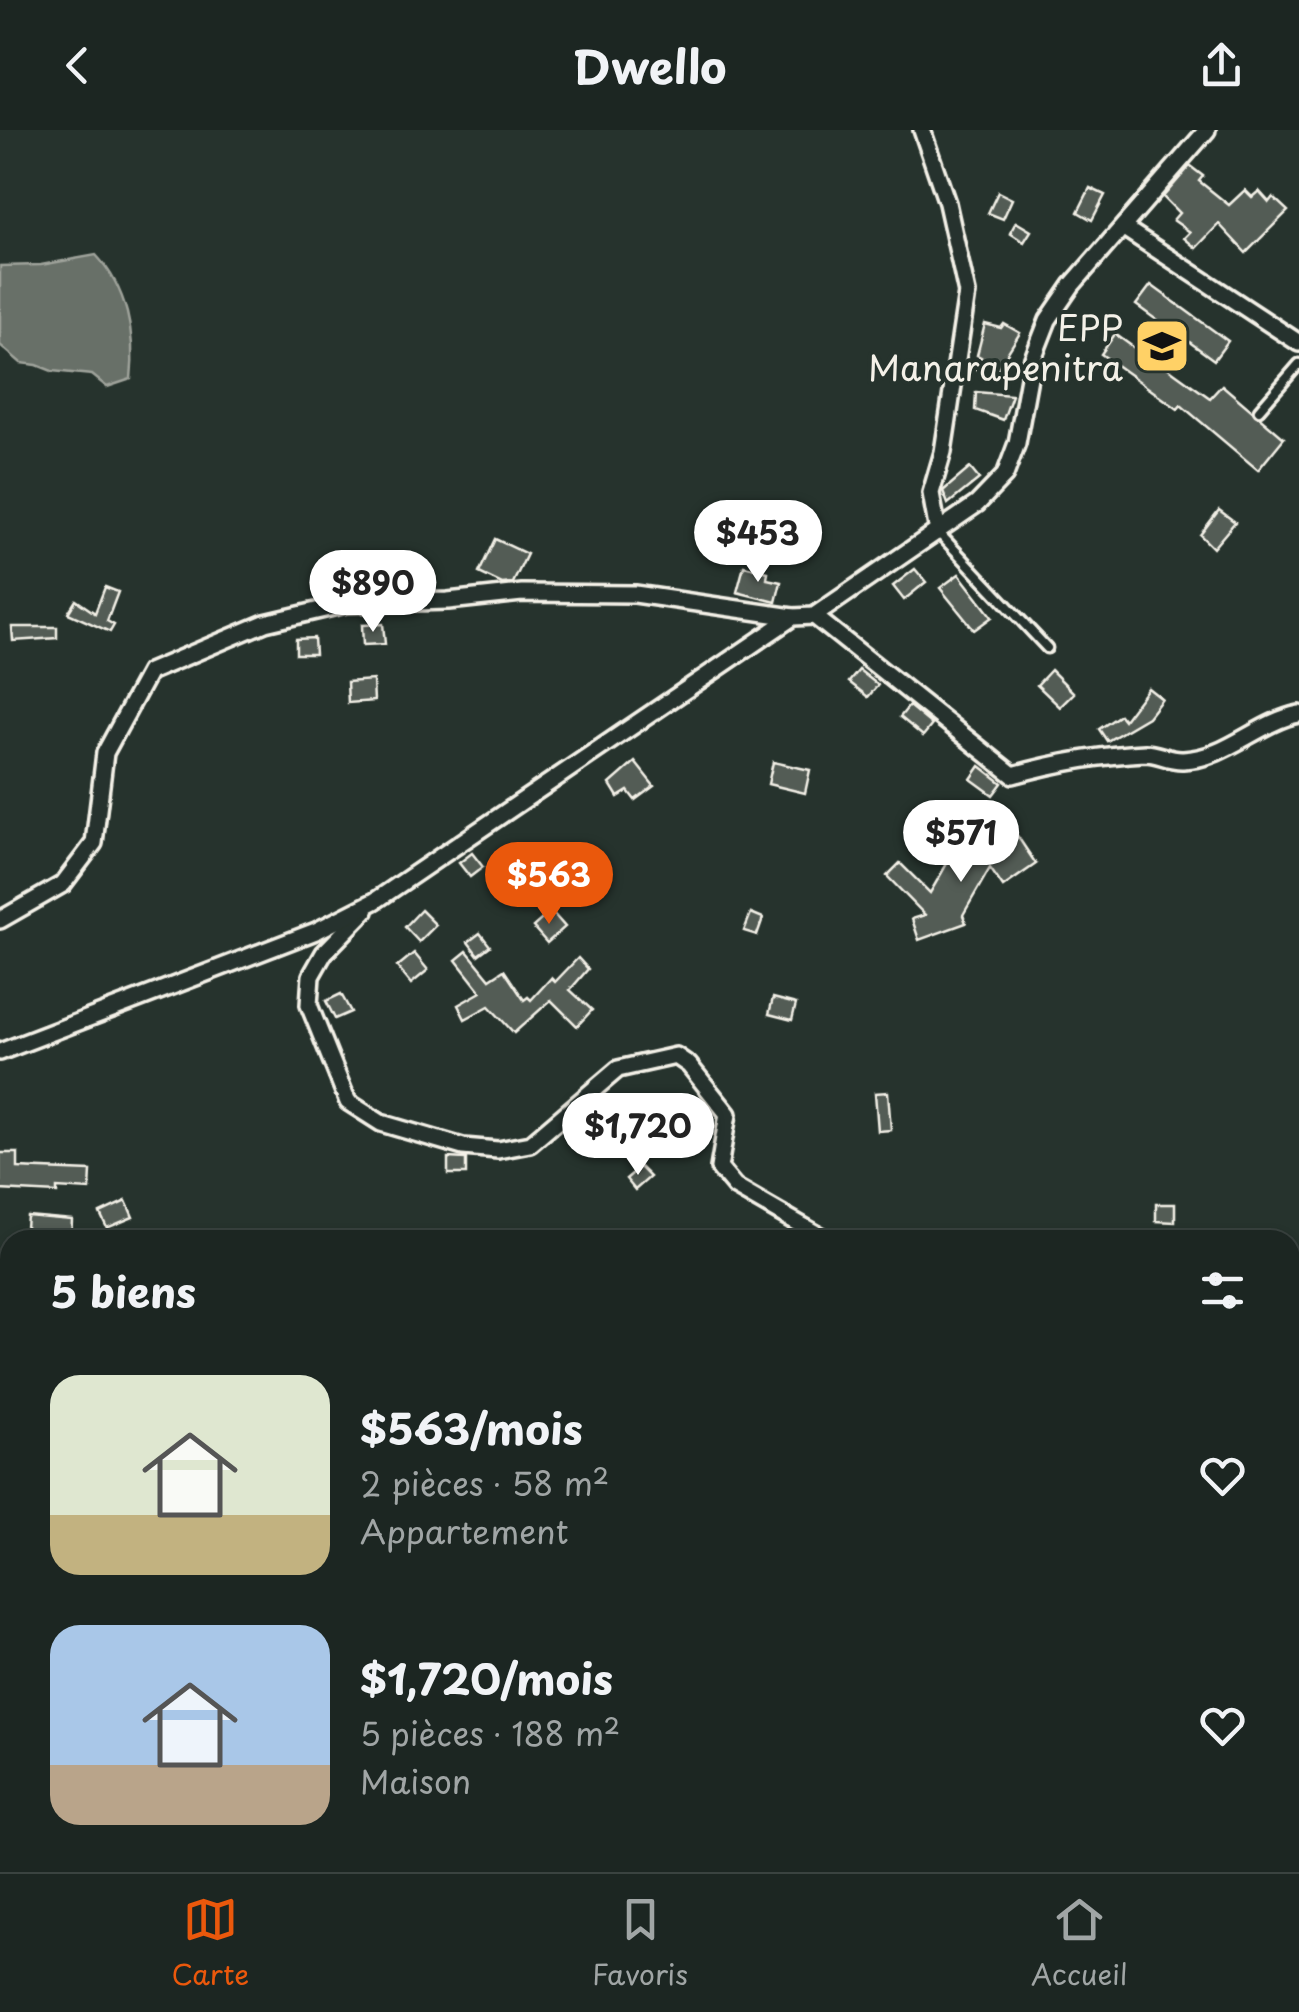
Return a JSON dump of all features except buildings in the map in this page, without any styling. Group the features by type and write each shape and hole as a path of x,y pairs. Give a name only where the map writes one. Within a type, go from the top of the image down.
{"street":[{"path":"922,130 946,203 968,293 942,452 931,492 938,532"},
{"path":"0,920 62,884 94,843 105,753 149,672 264,623 346,604 448,601 522,593 635,594 793,617 814,616 977,504 1005,475 1017,442 1032,360 1048,320 1072,284 1207,130"},
{"path":"1124,228 1299,344"},
{"path":"814,616 1013,776 1078,760 1150,753 1181,761 1215,754 1278,718 1299,714"},
{"path":"0,1052 316,931 375,901 793,617"},
{"path":"375,901 324,952 311,976 309,1005 348,1102 381,1123 463,1147 498,1150 530,1144 618,1069 676,1056 690,1065 728,1114 719,1168 735,1187 810,1230"}],"lane":[{"path":"1259,410 1299,364"},
{"path":"938,532 1048,648"}],"shaded area":[{"path":"96,255 122,297 132,346 131,379 107,387 92,375 21,363 0,345 0,266 41,265"}],"place":[{"name":"EPP Manarapenitra","path":"1162,346"}]}
